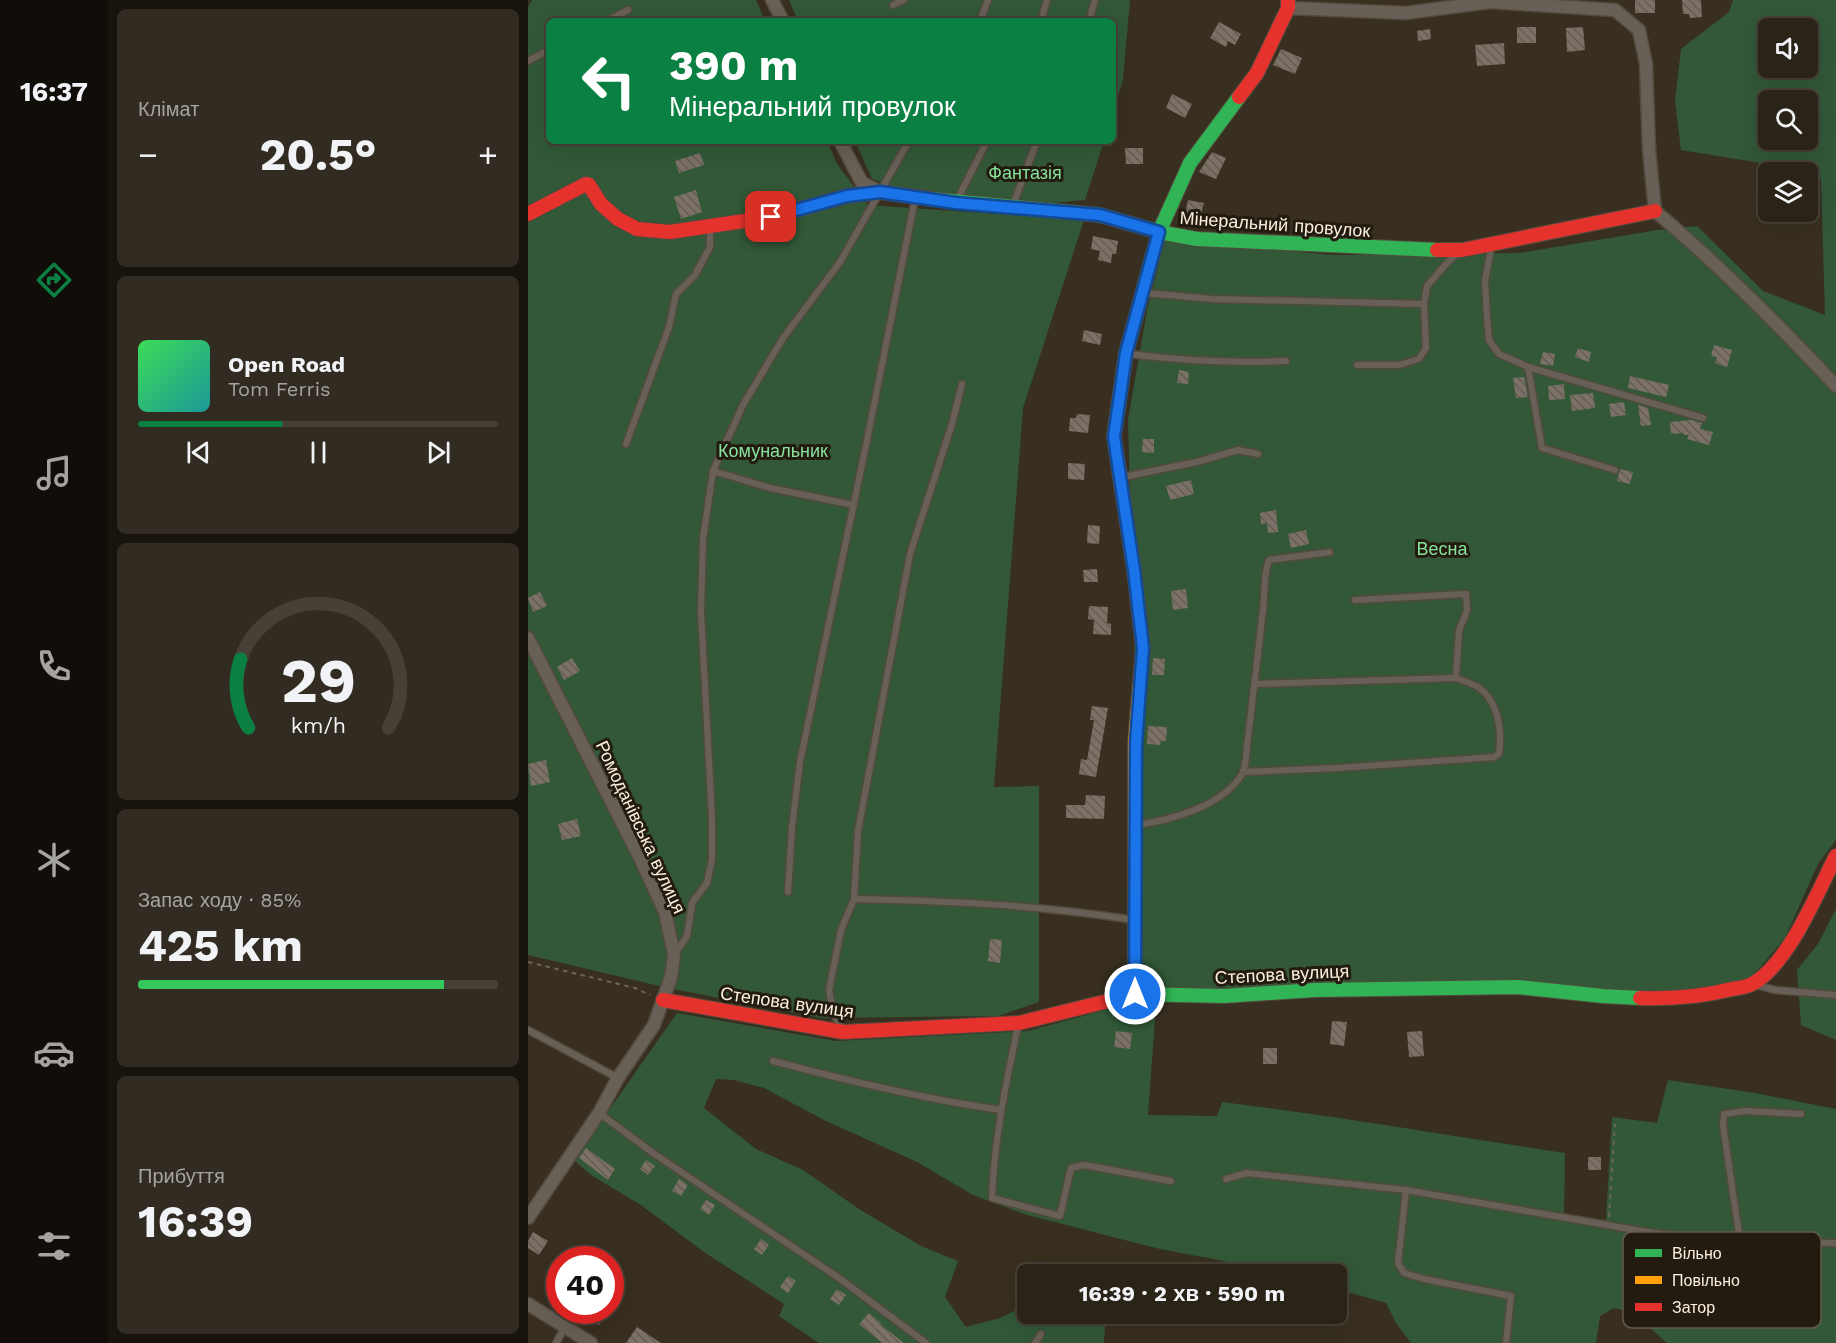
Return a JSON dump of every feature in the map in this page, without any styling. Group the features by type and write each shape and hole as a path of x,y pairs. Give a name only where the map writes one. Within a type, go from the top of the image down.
{"street":[{"path":"772,0 781,18"},
{"path":"1135,994 1136,743 1143,648 1114,437 1126,353 1159,232 1190,163 1257,73 1288,4 1405,13 1490,3 1615,10 1640,30 1647,64 1649,149 1655,211 1731,279 1836,386"},
{"path":"842,144 862,183 880,192"},
{"name":"Мінеральний провулок","path":"528,214 586,184 601,204 618,219 637,229 670,232 771,217 847,196 880,192 956,203 1100,215 1159,232 1197,239 1405,250 1462,250 1655,211"},
{"name":"Ромоданівська вулиця","path":"528,638 660,901 665,912 674,955 671,977 654,1025 618,1078 599,1113 528,1218"},
{"path":"1753,984 1766,973 1790,945 1836,856"},
{"name":"Степова вулиця","path":"663,1000 843,1032 1019,1023 1135,994 1224,996 1315,990 1518,987 1603,996 1673,999 1713,994 1753,984"},
{"path":"528,1304 591,1343"}],"lane":[{"path":"893,5 904,0"},
{"path":"981,18 988,0"},
{"path":"1042,18 1047,0"},
{"path":"1090,18 1095,0"},
{"path":"613,18 628,10"},
{"path":"528,61 546,52"},
{"path":"674,955 687,936 692,903 706,883 712,859 712,808 700,612 702,539 713,471 743,405 783,338 840,262 907,144"},
{"path":"956,203 986,144"},
{"path":"1012,208 1036,144"},
{"path":"788,892 792,827 800,762 915,198"},
{"path":"626,444 669,327 676,294 695,275 710,247 710,226"},
{"path":"1492,244 1485,281 1489,340 1499,354 1528,367 1702,418"},
{"path":"1357,365 1399,365 1419,359 1426,348 1424,304 1427,286 1462,250"},
{"path":"1142,293 1213,299 1424,304"},
{"path":"1126,353 1186,360 1244,363 1286,361"},
{"path":"1528,367 1542,448 1615,470"},
{"path":"843,1032 833,1012 829,990 841,930 854,899 858,831 910,554 952,424 962,384"},
{"path":"1119,478 1197,462 1238,450 1258,454"},
{"path":"713,471 770,488 854,504"},
{"path":"1136,825 1160,822 1186,814 1227,792 1243,772 1255,684 1265,571 1269,560 1330,552"},
{"path":"1355,600 1466,594 1467,611 1459,630 1456,678"},
{"path":"1243,772 1360,767 1495,757 1499,753 1499,720 1494,707 1482,690 1456,678 1255,684"},
{"path":"854,899 1028,906 1135,920"},
{"path":"1753,984 1775,990 1836,995"},
{"path":"1019,1023 1001,1110 992,1198 1060,1216 1071,1168 1084,1165 1171,1181"},
{"path":"528,1030 618,1078"},
{"path":"773,1061 946,1102 1001,1110"},
{"path":"1739,1232 1724,1114 1746,1111 1802,1114"},
{"path":"599,1113 653,1153 840,1278 926,1343"},
{"path":"1226,1179 1247,1173 1406,1190 1647,1232"},
{"path":"1406,1190 1398,1263 1404,1272 1424,1279 1511,1296 1506,1343"},
{"path":"1821,1243 1836,1243"},
{"path":"556,1343 565,1328"},
{"path":"1035,1343 1041,1334"}],"path":[{"path":"528,962 635,988 663,1000"},
{"path":"1608,1226 1615,1124"}],"green space":[{"name":"Комунальник","path":"532,0 756,0 764,18 546,18 546,144 828,144 837,164 868,205 1084,220 1023,408 994,787 1039,786 1039,1002 998,1016 821,1018 668,988 528,955 528,7"},
{"path":"789,0 1130,0 1123,80 1116,102 1116,18 797,18"},
{"name":"Весна","path":"1733,0 1836,0 1836,840 1818,864 1785,938 1750,979 1675,992 1140,989 1140,861 1128,420 1147,310 1165,240 1334,255 1520,253 1658,230 1697,226 1763,291 1825,315 1821,179 1818,178 1818,162 1758,163 1681,150 1675,101 1681,49 1729,12"},
{"name":"Фантазія","path":"856,144 1103,144 1085,200 1029,205 911,192 872,179"},
{"path":"1836,909 1836,1040 1801,1025 1797,970 1818,944"},
{"path":"1127,1004 1156,1006 1148,1115 1217,1116 1222,1102 1565,1153 1564,1214 1606,1220 1612,1117 1657,1123 1668,1080 1755,1093 1836,1109 1836,1343 1667,1343 1650,1328 1821,1328 1821,1232 1623,1232 1623,1310 1614,1308 1600,1316 1596,1343 1411,1343 1396,1323 1386,1303 1347,1292 1347,1264 1239,1264 1160,1249 1027,1215 973,1195 917,1162 824,1120 764,1088 734,1080 716,1079 704,1108 756,1149 803,1170 859,1209 921,1246 958,1261 945,1297 966,1327 1000,1318 1017,1310 1017,1324 1105,1325 1104,1343 819,1343 779,1316 784,1304 704,1252 641,1205 591,1175 574,1160 677,1013 836,1041 1028,1031"}],"building":[{"path":"1635,0 1655,0 1655,13 1635,13"},
{"path":"1682,0 1701,0 1702,17 1690,18 1689,14 1683,14"},
{"path":"1219,22 1241,34 1235,45 1228,41 1226,47 1210,38"},
{"path":"1517,27 1536,27 1536,43 1517,43"},
{"path":"1583,27 1585,50 1567,52 1566,28"},
{"path":"1430,29 1431,39 1418,41 1417,31"},
{"path":"1504,43 1505,64 1477,66 1475,45"},
{"path":"1281,49 1302,58 1295,74 1273,65"},
{"path":"1172,94 1192,104 1185,118 1166,108"},
{"path":"1125,148 1143,148 1143,164 1126,164"},
{"path":"1212,152 1226,158 1216,179 1199,172"},
{"path":"700,153 704,165 679,173 675,161"},
{"path":"696,190 702,212 681,219 674,197"},
{"path":"1188,200 1204,203 1200,217 1185,214"},
{"path":"1093,236 1118,241 1116,254 1112,254 1111,263 1098,260 1100,251 1091,249"},
{"path":"1084,330 1102,334 1100,345 1082,341"},
{"path":"1714,345 1732,350 1727,367 1715,363 1717,357 1711,356"},
{"path":"1578,348 1591,352 1589,362 1575,357"},
{"path":"1543,352 1555,354 1553,366 1540,364"},
{"path":"1179,370 1189,372 1188,384 1177,383"},
{"path":"1630,376 1669,385 1666,397 1628,388"},
{"path":"1524,377 1528,397 1516,398 1513,378"},
{"path":"1564,384 1565,399 1549,400 1548,386"},
{"path":"1593,393 1595,408 1572,411 1570,395"},
{"path":"1624,402 1626,415 1611,417 1609,404"},
{"path":"1638,405 1648,408 1651,425 1641,426"},
{"path":"1077,414 1090,415 1088,433 1069,431 1070,418 1076,418"},
{"path":"1691,420 1702,423 1700,429 1713,432 1709,445 1687,439 1689,435 1683,433 1671,434 1670,422"},
{"path":"1143,439 1154,439 1154,453 1142,452"},
{"path":"1068,463 1085,464 1084,480 1068,479"},
{"path":"1620,469 1633,472 1630,484 1617,481"},
{"path":"1191,480 1194,494 1170,500 1166,486"},
{"path":"1276,510 1278,532 1268,533 1267,523 1261,524 1260,513"},
{"path":"1088,525 1100,526 1099,544 1087,543"},
{"path":"1306,530 1309,544 1291,548 1288,534"},
{"path":"1097,569 1098,582 1084,582 1083,570"},
{"path":"1186,589 1188,608 1173,610 1171,591"},
{"path":"540,592 547,606 533,612 528,598"},
{"path":"1089,606 1108,607 1107,623 1111,624 1111,635 1093,634 1094,620 1088,619"},
{"path":"572,658 580,671 564,680 557,667"},
{"path":"1153,658 1165,659 1164,675 1152,675"},
{"path":"1092,706 1108,708 1096,777 1079,774 1081,759 1087,760 1094,720 1090,720"},
{"path":"1148,726 1167,727 1166,741 1161,741 1160,745 1147,744"},
{"path":"546,760 550,782 531,786 528,764"},
{"path":"1086,795 1105,796 1104,819 1066,818 1066,805 1085,805"},
{"path":"577,819 581,836 562,840 558,824"},
{"path":"990,939 1002,940 1000,963 988,961"},
{"path":"1332,1021 1347,1022 1344,1046 1330,1044"},
{"path":"1116,1031 1132,1033 1130,1049 1114,1047"},
{"path":"1422,1031 1424,1056 1409,1057 1407,1032"},
{"path":"1263,1048 1277,1048 1277,1064 1263,1064"},
{"path":"586,1148 615,1169 608,1180 579,1158"},
{"path":"1588,1157 1601,1157 1601,1170 1588,1170"},
{"path":"646,1160 655,1166 648,1175 640,1169"},
{"path":"679,1179 688,1185 681,1196 672,1191"},
{"path":"706,1200 715,1205 709,1215 700,1209"},
{"path":"533,1232 548,1241 539,1255 528,1248 528,1241"},
{"path":"761,1239 769,1245 762,1255 754,1249"},
{"path":"788,1276 796,1281 788,1293 780,1287"},
{"path":"837,1289 846,1295 839,1305 830,1299"},
{"path":"869,1313 904,1343 882,1343 859,1324"},
{"path":"637,1327 661,1343 626,1343"}],"traffic: fast":[{"path":"1115,429 1126,353 1159,232 1190,163 1239,97"},
{"path":"931,199 1100,215 1159,232 1197,239 1437,250"},
{"path":"1136,994 1224,996 1315,990 1518,987 1640,998"}],"traffic: slow":[{"path":"1135,994 1135,743 1140,682"}],"traffic: jam":[{"path":"1239,97 1257,73 1288,8 1288,0"},
{"path":"528,214 586,184 601,204 618,219 637,229 670,232 771,217 847,196 880,192 931,199"},
{"path":"1437,250 1462,250 1655,211"},
{"path":"1115,429 1114,437 1143,648 1140,682"},
{"path":"1640,998 1698,996 1754,983 1767,973 1791,943 1836,856"},
{"path":"663,1000 843,1032 1019,1023 1136,994"}],"route":[{"path":"771,217 847,196 880,192 956,203 1100,215 1159,232 1126,353 1114,437 1143,648 1136,743 1135,994"}]}
